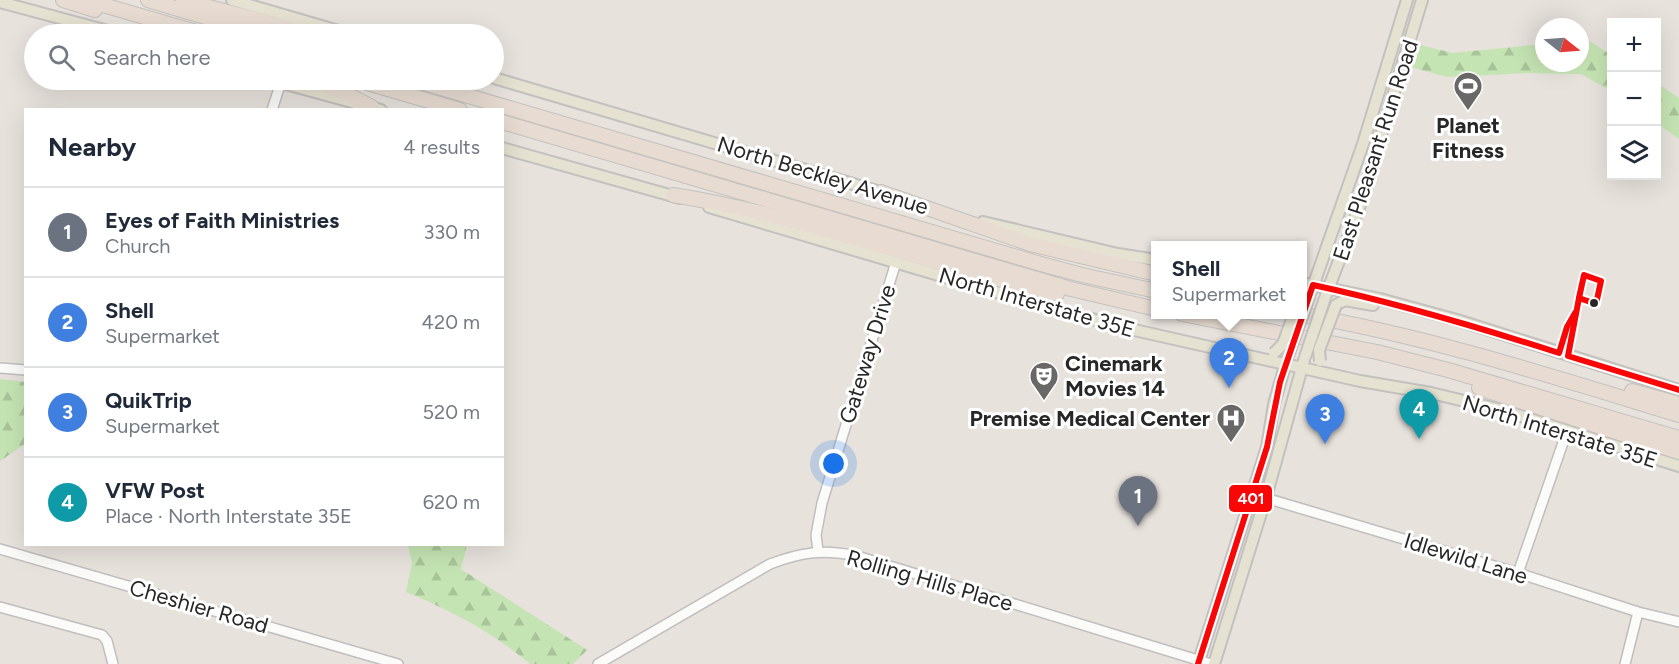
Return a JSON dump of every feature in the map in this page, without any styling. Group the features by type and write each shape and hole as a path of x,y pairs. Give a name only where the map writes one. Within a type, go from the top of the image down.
{"highway":[{"path":"63,0 141,24"},
{"path":"86,0 169,24"},
{"path":"148,0 228,24"},
{"path":"183,0 273,24"},
{"path":"337,90 376,108"},
{"path":"391,90 453,108"},
{"path":"448,90 1041,264 1151,290"},
{"path":"504,123 1071,289 1151,309"},
{"path":"881,192 1030,244 1151,273"},
{"path":"673,195 717,202 791,221 1028,287 1137,311 1151,310"},
{"path":"1307,311 1346,318 1370,330"},
{"path":"1307,317 1437,345 1550,375 1679,415"},
{"path":"1203,319 1393,356 1679,438"},
{"path":"1393,356 1440,376 1679,452"},
{"path":"1550,375 1617,387 1679,404"}],"main road":[{"path":"232,0 315,24"},
{"name":"East Pleasant Run Road","path":"1309,288 1367,132 1407,0"},
{"name":"East Pleasant Run Road","path":"1212,664 1266,497 1303,362 1359,208 1422,0"},
{"path":"0,2 82,24"},
{"path":"1398,28 1412,31"},
{"path":"1386,67 1400,71"},
{"name":"North Beckley Avenue","path":"504,81 989,224 1151,259"},
{"path":"309,90 376,108"},
{"path":"1367,132 1381,136"},
{"name":"North Interstate 35E","path":"504,149 673,195 1130,329 1221,350 1303,362 1349,378 1431,393 1499,409 1679,466"},
{"path":"1309,288 1417,309 1679,390"},
{"path":"1349,378 1324,367 1320,361 1319,350 1336,304 1345,300 1405,311 1417,309"},
{"path":"1221,350 1236,347 1274,353 1283,344 1294,319"},
{"name":"East Pleasant Run Road","path":"1199,662 1267,447 1274,404 1299,319"}],"street":[{"path":"272,108 275,90"},
{"name":"Gateway Drive","path":"818,551 816,535 822,504 896,262"},
{"path":"0,368 24,370"},
{"path":"1518,573 1567,431"},
{"name":"Idlewild Lane","path":"1252,494 1518,573 1638,612 1679,622"},
{"name":"Cheshier Road","path":"0,549 398,664"},
{"name":"Rolling Hills Place","path":"598,664 770,564 818,551 857,556 1199,662 1212,664"},
{"path":"0,606 102,635 107,641 113,664"},
{"path":"1625,664 1638,612"}],"green space":[{"path":"1589,41 1607,52 1607,89 1581,74 1529,73 1447,77 1410,67 1417,44 1452,53 1535,45 1535,72 1589,72"},
{"path":"1661,86 1679,98 1679,139 1661,126"},
{"path":"0,379 24,382 24,445 0,461"},
{"path":"408,546 467,546 461,569 587,650 573,664 530,664 502,642 471,623 406,592 412,562"}],"transit line":[{"name":"401","path":"1584,275 1601,281 1596,304 1579,298 1584,275"},
{"name":"401","path":"1307,303 1313,285 1437,316 1559,353 1567,327 1575,313"},
{"name":"401","path":"1579,298 1568,356 1679,390"},
{"name":"401","path":"1198,664 1267,447 1280,382 1301,319"}],"place":[{"name":"Planet Fitness","path":"1468,112"},
{"name":"Shell","path":"1229,388"},
{"name":"Cinemark Movies 14","path":"1044,402"},
{"name":"VFW Post","path":"1419,439"},
{"name":"Premise Medical Center","path":"1231,444"},
{"name":"QuikTrip","path":"1325,444"},
{"name":"Eyes of Faith Ministries","path":"1138,526"}]}
